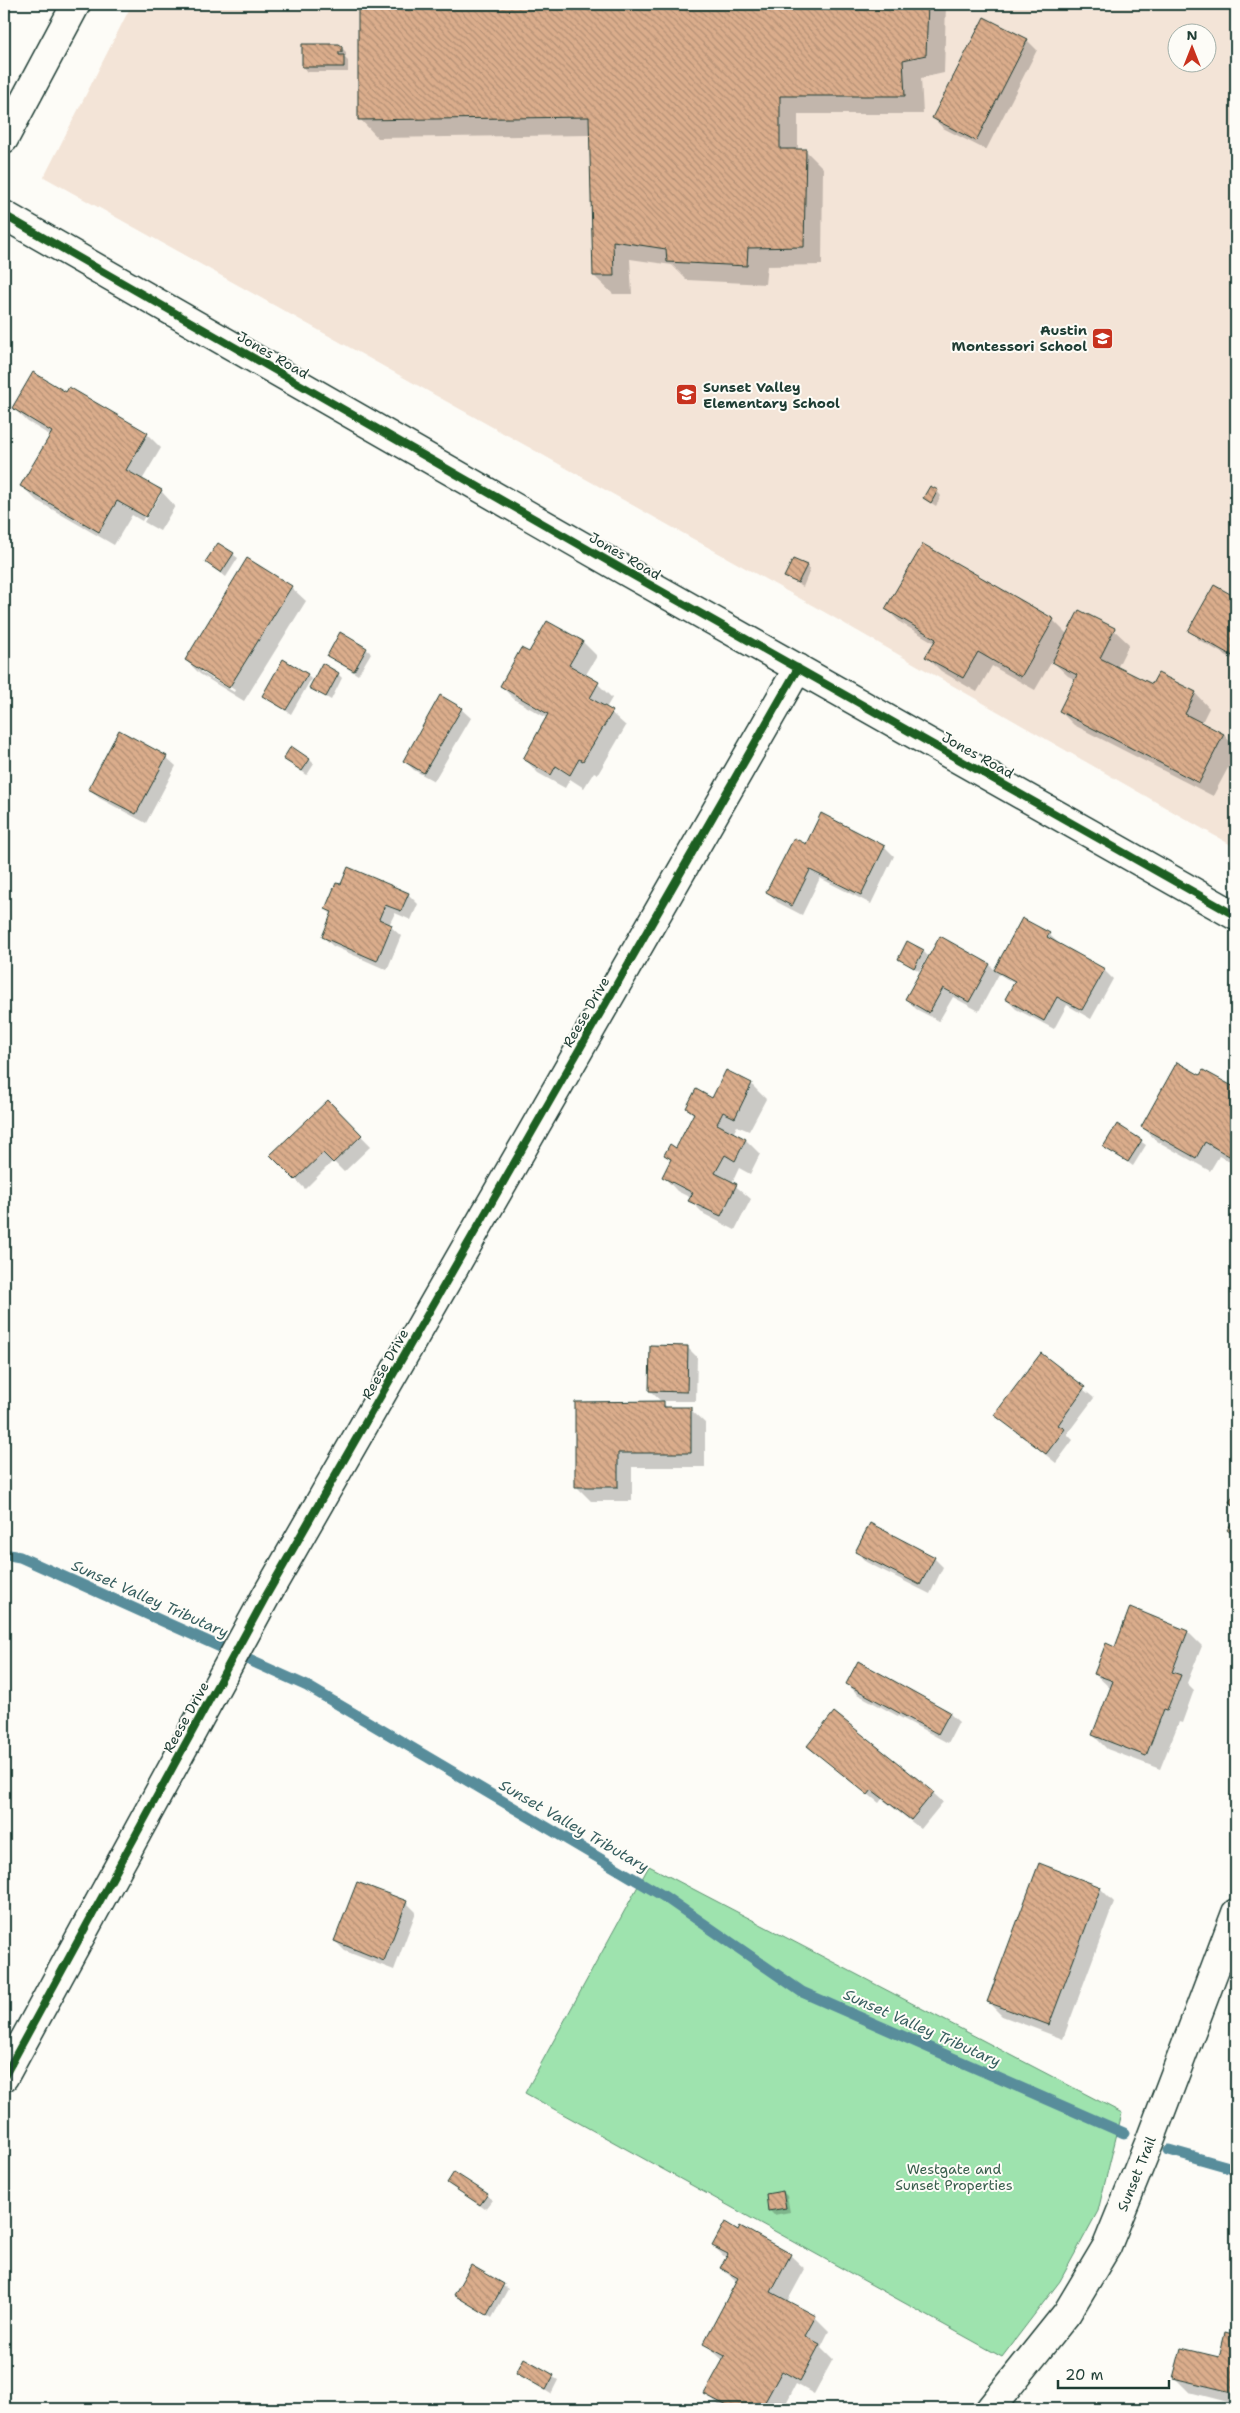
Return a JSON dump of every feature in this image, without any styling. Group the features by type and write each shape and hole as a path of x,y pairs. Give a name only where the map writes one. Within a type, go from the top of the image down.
{"street":[{"path":"4,139 76,4"},
{"name":"Jones Road","path":"4,215 798,668 1235,911"},
{"name":"Reese Drive","path":"4,2077 266,1596 798,668"},
{"name":"Sunset Trail","path":"990,2409 1067,2313 1107,2246 1149,2143 1236,1913"}],"shaded area":[{"name":"Sunset Valley Elementary School","path":"132,4 1236,4 1236,835 1231,845 826,613 44,177"}],"green space":[{"name":"Westgate and Sunset Properties","path":"649,1866 1122,2113 1098,2211 1060,2281 1002,2357 525,2093"}],"building":[{"path":"358,4 928,4 926,55 903,60 905,96 780,96 780,149 806,149 804,247 748,248 747,266 667,262 666,249 613,241 614,276 593,276 589,117 358,120"},
{"path":"984,17 1028,39 976,141 932,118"},
{"path":"302,44 339,44 342,46 342,52 339,52 339,55 344,55 344,67 302,67"},
{"path":"33,372 66,392 69,387 148,433 126,470 162,490 146,517 117,501 99,532 20,486 52,432 12,408"},
{"path":"930,486 938,490 931,503 923,498"},
{"path":"218,543 234,553 221,573 205,562"},
{"path":"923,544 1054,619 1021,677 978,652 963,678 925,657 936,639 885,609"},
{"path":"247,558 292,586 229,688 185,660"},
{"path":"793,559 807,565 798,583 784,577"},
{"path":"1214,585 1232,595 1236,588 1236,658 1188,631"},
{"path":"1079,610 1115,628 1100,658 1152,684 1158,673 1196,692 1185,714 1224,734 1199,783 1059,711 1077,675 1052,662"},
{"path":"547,621 583,641 569,665 599,682 590,698 613,711 583,761 579,759 570,775 556,766 551,775 523,759 548,714 500,686 521,648 529,652"},
{"path":"340,632 367,648 354,671 327,656"},
{"path":"283,659 308,674 286,710 262,696"},
{"path":"322,663 339,673 326,697 309,688"},
{"path":"440,695 462,708 424,773 403,761"},
{"path":"119,730 167,756 136,814 88,789"},
{"path":"291,746 310,759 302,771 283,759"},
{"path":"821,813 885,846 861,895 810,870 792,906 766,892 794,838 806,844"},
{"path":"348,867 409,893 401,911 385,905 379,919 392,925 377,961 322,937 332,912 325,909 336,883 341,884"},
{"path":"1022,918 1050,933 1047,937 1105,969 1082,1010 1057,997 1044,1021 1005,999 1015,981 994,970"},
{"path":"940,936 990,964 969,1002 943,988 929,1013 905,999"},
{"path":"907,941 924,950 914,968 898,959"},
{"path":"1177,1062 1200,1075 1203,1070 1236,1088 1236,1160 1205,1142 1196,1158 1141,1127"},
{"path":"726,1070 752,1083 735,1118 723,1112 717,1124 746,1139 735,1161 725,1155 715,1173 737,1184 721,1216 688,1201 693,1193 662,1177 671,1159 664,1155 670,1144 676,1148 694,1113 686,1108 696,1089 712,1098"},
{"path":"328,1100 362,1135 333,1163 323,1153 295,1180 270,1155"},
{"path":"1117,1124 1142,1140 1128,1162 1103,1147"},
{"path":"650,1345 688,1346 687,1392 649,1391"},
{"path":"1041,1353 1085,1387 1058,1425 1065,1429 1046,1454 994,1415"},
{"path":"664,1401 664,1407 691,1407 691,1453 618,1453 618,1487 575,1487 575,1402"},
{"path":"1236,1491 1236,1507 1229,1502"},
{"path":"1236,1517 1236,1537 1227,1530"},
{"path":"870,1523 935,1557 920,1585 855,1552"},
{"path":"1130,1607 1188,1631 1172,1672 1181,1675 1167,1710 1164,1709 1146,1756 1092,1735 1113,1681 1094,1674 1106,1643 1115,1647"},
{"path":"858,1661 950,1712 938,1734 846,1684"},
{"path":"834,1712 934,1792 911,1820 872,1790 868,1795 807,1746"},
{"path":"1039,1863 1101,1887 1049,2025 987,2002"},
{"path":"357,1882 407,1901 384,1961 334,1941"},
{"path":"454,2172 488,2194 480,2205 447,2183"},
{"path":"783,2191 786,2208 768,2211 766,2194"},
{"path":"725,2222 738,2230 740,2226 791,2254 771,2292 816,2316 805,2336 820,2344 800,2381 782,2371 761,2409 733,2409 704,2394 725,2356 703,2344 738,2278 720,2268 728,2254 712,2246"},
{"path":"471,2265 504,2284 487,2315 454,2295"},
{"path":"1225,2333 1236,2336 1236,2393 1173,2378 1181,2348 1219,2357"},
{"path":"524,2358 554,2375 546,2390 516,2373"}],"waterway":[{"name":"Sunset Valley Tributary","path":"4,1554 20,1557 307,1686 665,1897 802,1992 1124,2133"},
{"name":"Sunset Valley Tributary","path":"1169,2150 1236,2169"}],"cycle path":[{"path":"4,215 629,573 1236,916"},
{"path":"4,2077 266,1596 798,668"}],"place":[{"name":"Austin Montessori School","path":"1103,338"},
{"name":"Sunset Valley Elementary School","path":"687,395"}]}
